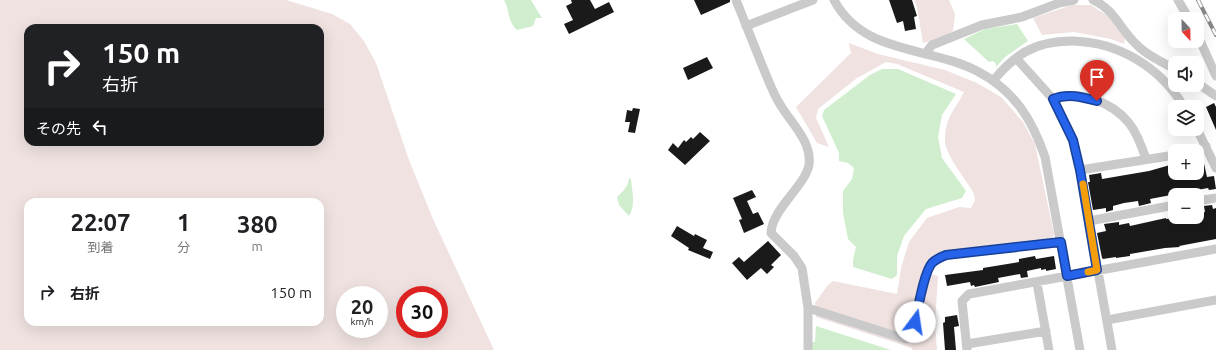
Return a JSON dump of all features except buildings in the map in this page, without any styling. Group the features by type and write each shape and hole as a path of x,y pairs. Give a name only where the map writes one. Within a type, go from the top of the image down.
{"street":[{"path":"736,0 777,99 801,135 809,152 809,166 782,208 771,233 794,256 802,268 808,308 808,350"},
{"path":"746,26 813,0"},
{"path":"834,0 852,22 869,36 889,45 953,62 976,71 993,81 1011,96 1026,114 1037,135 1045,157 1080,350"},
{"path":"925,54 932,46 982,25 1022,17 1059,3 1074,0"},
{"path":"1093,0 1098,2 1114,16 1134,43 1168,65"},
{"path":"1178,0 1185,12"},
{"path":"993,81 1016,58 1025,52 1051,43 1087,42 1106,46 1128,54 1149,67 1165,81 1179,100"},
{"path":"1203,48 1216,76"},
{"path":"1016,58 1053,99 1073,140 1080,170 1112,350"},
{"path":"1204,88 1216,96"},
{"path":"1053,99 1061,96 1077,95 1097,101 1115,111 1128,122 1141,145 1146,159"},
{"path":"1201,136 1216,168"},
{"path":"1080,170 1168,155"},
{"path":"1204,200 1216,198"},
{"path":"1089,221 1168,206"},
{"path":"808,308 905,339 911,337 926,277 931,264 937,259 946,255 1061,242"},
{"path":"1046,331 967,347 962,301 969,294 1216,249"},
{"path":"1037,282 1049,350"},
{"path":"1107,320 1216,300"}],"shaded area":[{"path":"0,0 286,0 332,14 350,24 364,41 376,63 409,160 433,219 494,350 0,350"},
{"path":"504,0 531,0 542,18 536,18 533,26 517,30 510,19"},
{"path":"914,0 949,0 955,14 953,31 939,39 923,43 917,7"},
{"path":"1072,5 1091,5 1111,18 1125,38 1124,44 1111,39 1074,32 1042,35 1033,18"},
{"path":"1017,24 1028,41 1005,57 996,67 996,64 993,61 989,62 964,39 985,29"},
{"path":"849,43 878,54 945,70 977,83 1001,97 1023,122 1035,144 1054,234 1051,241 943,253 924,272 938,276 935,323 937,350 912,350 912,348 816,317 815,303 828,285 833,281 897,294 901,268 909,242 927,218 959,207 971,208 975,200 971,188 946,148 945,140 945,132 949,119 964,92 897,64 886,62 857,78 818,109 816,118 829,147 817,143 796,107 851,53"},
{"path":"882,69 898,69 956,94 942,115 938,137 942,158 966,191 962,198 926,209 904,236 897,256 897,275 892,279 853,267 856,247 848,239 843,213 843,191 852,179 854,168 848,163 839,161 839,153 822,116 824,110 870,75"},
{"path":"629,178 631,179 633,198 629,216 619,205 617,197 627,186"},
{"path":"816,326 891,350 811,350 811,342 815,342"}],"railway":[{"path":"1198,0 1216,35"}],"slow traffic":[{"path":"1083,184 1097,270 1088,272"}],"route":[{"path":"915,322 926,277 931,264 937,259 946,255 1061,242 1067,276 1097,270 1080,170 1073,140 1053,99 1061,96 1077,95 1097,101"}]}
